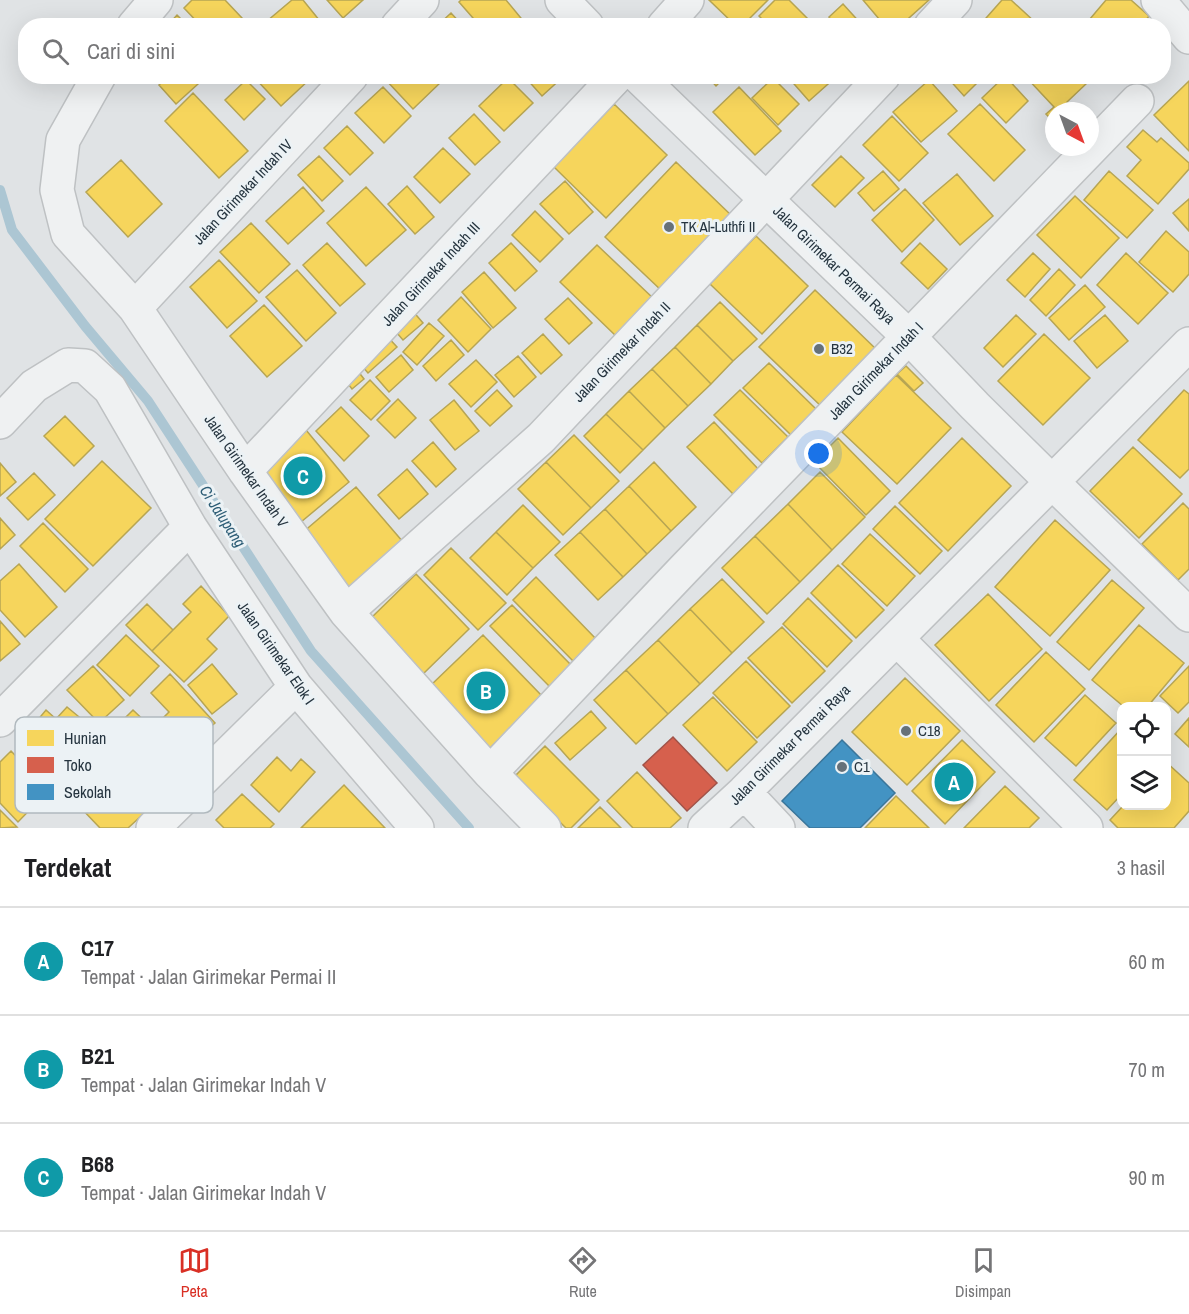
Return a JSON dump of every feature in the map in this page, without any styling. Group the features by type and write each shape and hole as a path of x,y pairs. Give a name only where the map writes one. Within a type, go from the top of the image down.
{"street":[{"path":"141,18 156,0"},
{"path":"405,18 422,0"},
{"path":"562,0 579,18"},
{"path":"671,18 687,0"},
{"path":"938,18 955,0"},
{"path":"1158,0 1189,37"},
{"name":"Jalan Girimekar Indah V","path":"94,84 63,140 57,190 68,234 135,308 245,471 346,612 490,773 544,828"},
{"name":"Jalan Girimekar Indah IV","path":"135,308 344,84"},
{"name":"Jalan Girimekar Indah III","path":"245,471 608,84"},
{"name":"Jalan Girimekar Permai Raya","path":"646,84 909,337 1052,482"},
{"name":"Jalan Girimekar Indah II","path":"346,612 541,438 876,84"},
{"name":"Jalan Girimekar Indah I","path":"490,773 1137,101"},
{"name":"Jalan Girimekar Permai Raya","path":"705,828 744,792 1188,347"},
{"name":"Jalan Girimekar Elok I","path":"0,422 34,386 69,365 85,366 110,389 190,527 296,687 417,828"},
{"path":"1052,482 1189,615"},
{"path":"0,720 190,527"},
{"path":"897,639 1086,828"},
{"path":"213,769 296,687"},
{"path":"744,792 778,828"},
{"path":"153,828 168,813"}],"building: Hunian":[{"path":"192,0 225,0 242,18 193,18 184,8"},
{"path":"292,0 303,0 318,18 271,18"},
{"path":"327,0 363,0 343,18"},
{"path":"461,0 506,0 521,18 473,18 459,2"},
{"path":"709,0 768,0 750,18 728,18"},
{"path":"775,0 789,0 807,18 761,18 759,16"},
{"path":"863,0 929,0 909,18 878,18"},
{"path":"1002,0 1011,0 1031,18 986,18"},
{"path":"1106,0 1131,0 1149,16 1147,18 1091,18"},
{"path":"843,4 856,18 830,18"},
{"path":"451,13 456,18 446,18"},
{"path":"1189,81 1189,151 1154,115"},
{"path":"160,84 198,84 176,104"},
{"path":"242,84 250,84 265,99 244,120 225,100"},
{"path":"260,84 305,84 281,106"},
{"path":"390,84 439,84 413,109"},
{"path":"502,84 514,84 533,103 504,131 479,106"},
{"path":"531,84 555,84 542,96"},
{"path":"767,84 779,84 799,104 778,125 752,98"},
{"path":"794,84 828,84 809,101"},
{"path":"924,84 933,84 957,111 921,142 893,112"},
{"path":"953,84 976,84 964,96"},
{"path":"997,84 1012,84 1028,101 1006,123 982,98"},
{"path":"1032,84 1086,84 1067,102 1049,102"},
{"path":"383,87 411,116 384,143 355,113"},
{"path":"739,87 781,131 755,155 713,112"},
{"path":"193,93 248,151 219,178 165,121"},
{"path":"614,104 667,155 606,218 554,167"},
{"path":"980,104 1025,150 994,181 948,134"},
{"path":"474,114 500,142 475,165 449,138"},
{"path":"892,116 928,153 899,181 863,145"},
{"path":"347,126 373,153 350,175 324,148"},
{"path":"1143,130 1157,142 1161,138 1189,163 1189,169 1158,204 1127,176 1141,160 1127,147"},
{"path":"443,148 470,174 440,203 414,177"},
{"path":"319,156 343,181 322,201 298,175"},
{"path":"841,156 864,178 835,207 812,185"},
{"path":"121,160 162,204 128,237 86,192"},
{"name":"TK Al-Luthfi II","path":"676,162 734,218 663,292 605,237"},
{"path":"883,171 899,189 874,211 858,193"},
{"path":"1109,171 1153,210 1127,238 1084,200"},
{"path":"957,174 993,216 960,245 923,203"},
{"path":"565,181 593,212 569,234 540,204"},
{"path":"407,186 434,217 415,234 388,204"},
{"path":"303,187 324,211 288,244 266,221"},
{"path":"366,187 406,230 366,266 327,223"},
{"path":"905,189 934,220 902,252 872,220"},
{"path":"1075,196 1119,238 1081,278 1037,235"},
{"path":"1189,199 1189,231 1173,213"},
{"path":"535,211 563,239 540,262 512,235"},
{"path":"251,223 290,264 259,293 220,252"},
{"path":"1166,231 1189,252 1189,274 1173,292 1139,262"},
{"path":"756,236 808,286 762,334 710,284"},
{"path":"327,243 365,284 340,306 303,265"},
{"path":"511,243 537,271 515,291 489,263"},
{"path":"920,243 947,269 928,289 901,263"},
{"path":"597,245 654,299 617,337 560,282"},
{"path":"1033,253 1050,269 1025,297 1007,280"},
{"path":"1126,253 1168,293 1138,324 1097,285"},
{"path":"219,260 257,301 227,328 190,287"},
{"path":"1059,269 1075,285 1046,316 1030,300"},
{"path":"297,270 336,313 306,341 266,297"},
{"path":"484,272 516,308 493,328 462,292"},
{"path":"1085,285 1105,307 1069,340 1049,318"},
{"name":"B32","path":"815,290 878,351 823,408 759,347"},
{"path":"461,297 491,329 468,352 438,320"},
{"path":"568,298 592,323 569,344 545,319"},
{"path":"720,302 757,339 733,361 697,325"},
{"path":"264,305 302,346 267,377 230,336"},
{"path":"411,309 423,323 403,340 391,326"},
{"path":"1016,315 1036,334 1003,367 984,348"},
{"path":"1105,315 1128,341 1097,368 1074,341"},
{"path":"429,323 444,336 417,365 403,352"},
{"path":"697,325 733,361 711,384 675,347"},
{"path":"384,333 397,347 368,373 356,359"},
{"path":"543,334 562,355 541,374 522,353"},
{"path":"1044,334 1090,378 1043,425 998,381"},
{"path":"451,340 464,355 436,381 423,366"},
{"path":"675,347 711,384 688,406 652,369"},
{"path":"401,355 413,370 389,392 376,377"},
{"path":"518,356 536,377 514,397 495,375"},
{"path":"476,360 497,382 471,407 449,384"},
{"path":"769,363 817,410 791,435 743,388"},
{"path":"354,366 364,379 352,389 342,376"},
{"path":"906,366 923,383 914,391 897,374"},
{"path":"652,369 688,406 665,428 629,391"},
{"path":"896,375 951,428 897,484 842,432"},
{"path":"370,380 390,401 371,420 350,400"},
{"path":"497,390 512,406 490,426 475,411"},
{"path":"740,390 788,437 762,463 714,415"},
{"path":"1184,390 1189,394 1189,469 1180,478 1138,440"},
{"path":"629,391 665,428 643,450 606,414"},
{"path":"398,399 416,418 395,438 377,420"},
{"path":"454,400 479,431 455,450 430,420"},
{"path":"341,407 369,436 344,461 316,431"},
{"path":"606,414 643,450 620,473 584,436"},
{"path":"65,416 94,446 74,466 44,436"},
{"path":"714,422 760,471 734,495 687,447"},
{"path":"306,430 349,482 301,522 258,470"},
{"path":"574,435 619,481 591,508 546,462"},
{"path":"838,438 890,491 866,515 814,462"},
{"path":"962,438 1011,486 948,551 899,503"},
{"path":"433,442 456,469 436,487 412,461"},
{"path":"1133,447 1182,494 1139,538 1090,491"},
{"path":"102,461 151,508 93,566 45,519"},
{"path":"546,462 591,508 563,535 518,489"},
{"path":"654,462 696,507 671,531 629,486"},
{"path":"0,463 16,482 0,496"},
{"path":"407,469 428,494 399,519 378,495"},
{"path":"820,472 865,517 832,550 788,504"},
{"path":"34,473 55,495 28,520 7,498"},
{"path":"629,486 671,531 647,554 605,509"},
{"path":"356,487 403,542 350,588 302,533"},
{"path":"1183,503 1189,509 1189,569 1178,580 1142,544"},
{"path":"788,504 832,550 800,582 755,536"},
{"path":"523,505 560,542 533,568 496,532"},
{"path":"895,506 942,551 920,574 873,529"},
{"path":"605,509 647,554 623,577 580,532"},
{"path":"0,518 15,535 0,549"},
{"path":"1055,520 1110,570 1050,636 995,587"},
{"path":"43,523 88,569 65,592 20,546"},
{"path":"496,532 533,568 507,595 470,558"},
{"path":"580,532 623,577 598,600 555,555"},
{"path":"870,534 915,576 887,606 842,564"},
{"path":"755,536 800,582 767,614 722,568"},
{"path":"451,548 506,603 478,630 424,575"},
{"path":"19,564 57,607 25,637 0,610 0,581"},
{"path":"838,565 884,610 856,638 811,593"},
{"path":"416,574 469,629 422,675 368,621"},
{"path":"536,577 597,640 574,662 513,600"},
{"path":"722,579 764,622 732,653 690,609"},
{"path":"1112,580 1144,608 1089,670 1057,642"},
{"path":"201,586 229,616 207,639 217,649 184,682 152,651 191,612 183,604"},
{"path":"988,594 1042,649 989,701 935,645"},
{"path":"808,598 852,641 827,667 783,624"},
{"path":"147,604 173,630 152,651 126,625"},
{"path":"512,605 572,666 550,687 490,626"},
{"path":"690,609 732,653 700,684 658,640"},
{"path":"0,621 20,644 0,661"},
{"path":"1139,625 1184,663 1151,702 1118,702 1092,680"},
{"path":"782,627 825,671 792,703 748,658"},
{"path":"126,635 159,666 130,696 97,665"},
{"path":"483,635 542,696 490,748 430,686"},
{"path":"658,640 700,684 668,714 626,670"},
{"path":"1046,652 1085,689 1034,742 996,705"},
{"path":"746,661 790,706 757,738 713,693"},
{"path":"212,664 237,694 212,714 188,685"},
{"path":"93,666 124,700 106,717 93,717 67,690"},
{"path":"1189,666 1189,702 1178,713 1171,706 1171,702 1166,702 1160,696"},
{"path":"626,670 668,714 636,744 594,700"},
{"path":"170,674 209,717 164,717 169,712 151,693"},
{"name":"C18","path":"905,678 960,731 907,785 852,732"},
{"path":"1085,695 1116,723 1076,766 1045,738"},
{"path":"713,697 757,742 727,771 683,725"},
{"path":"67,707 79,717 58,717"},
{"path":"46,710 54,717 40,717"},
{"path":"133,710 140,717 126,717"},
{"path":"591,711 606,728 570,760 555,743"},
{"path":"1189,718 1189,747 1175,734"},
{"path":"1117,733 1117,799 1107,810 1074,780"},
{"path":"962,740 995,772 945,824 912,791"},
{"path":"545,746 599,800 571,828 566,828 514,777"},
{"path":"11,751 15,755 15,813 27,813 18,822 0,803 0,762"},
{"path":"277,757 291,771 301,759 315,772 279,812 251,785"},
{"path":"1171,767 1189,783 1189,811 1174,828 1118,828 1110,820 1119,810 1171,810"},
{"path":"637,772 681,818 670,828 633,828 607,801"},
{"path":"344,785 385,828 301,828"},
{"path":"1005,786 1039,818 1029,828 964,828"},
{"path":"242,794 274,824 270,828 224,828 216,820"},
{"path":"896,796 929,828 865,828"},
{"path":"600,807 621,828 578,828"},
{"path":"0,810 17,827 0,828"},
{"path":"86,813 144,813 128,828 100,828"}],"building: Toko":[{"path":"673,737 717,783 687,811 643,765"}],"building: Sekolah":[{"name":"C1","path":"842,740 895,793 860,828 810,828 782,801"}],"waterway":[{"name":"Ci Jalupang","path":"0,190 12,230 85,326 148,401 311,651 469,828"}],"place":[{"name":"TK Al-Luthfi II","path":"669,227"},
{"name":"B32","path":"819,349"},
{"name":"B68","path":"303,476"},
{"name":"B21","path":"486,691"},
{"name":"C18","path":"906,731"},
{"name":"C1","path":"842,767"},
{"name":"C17","path":"954,782"}]}
